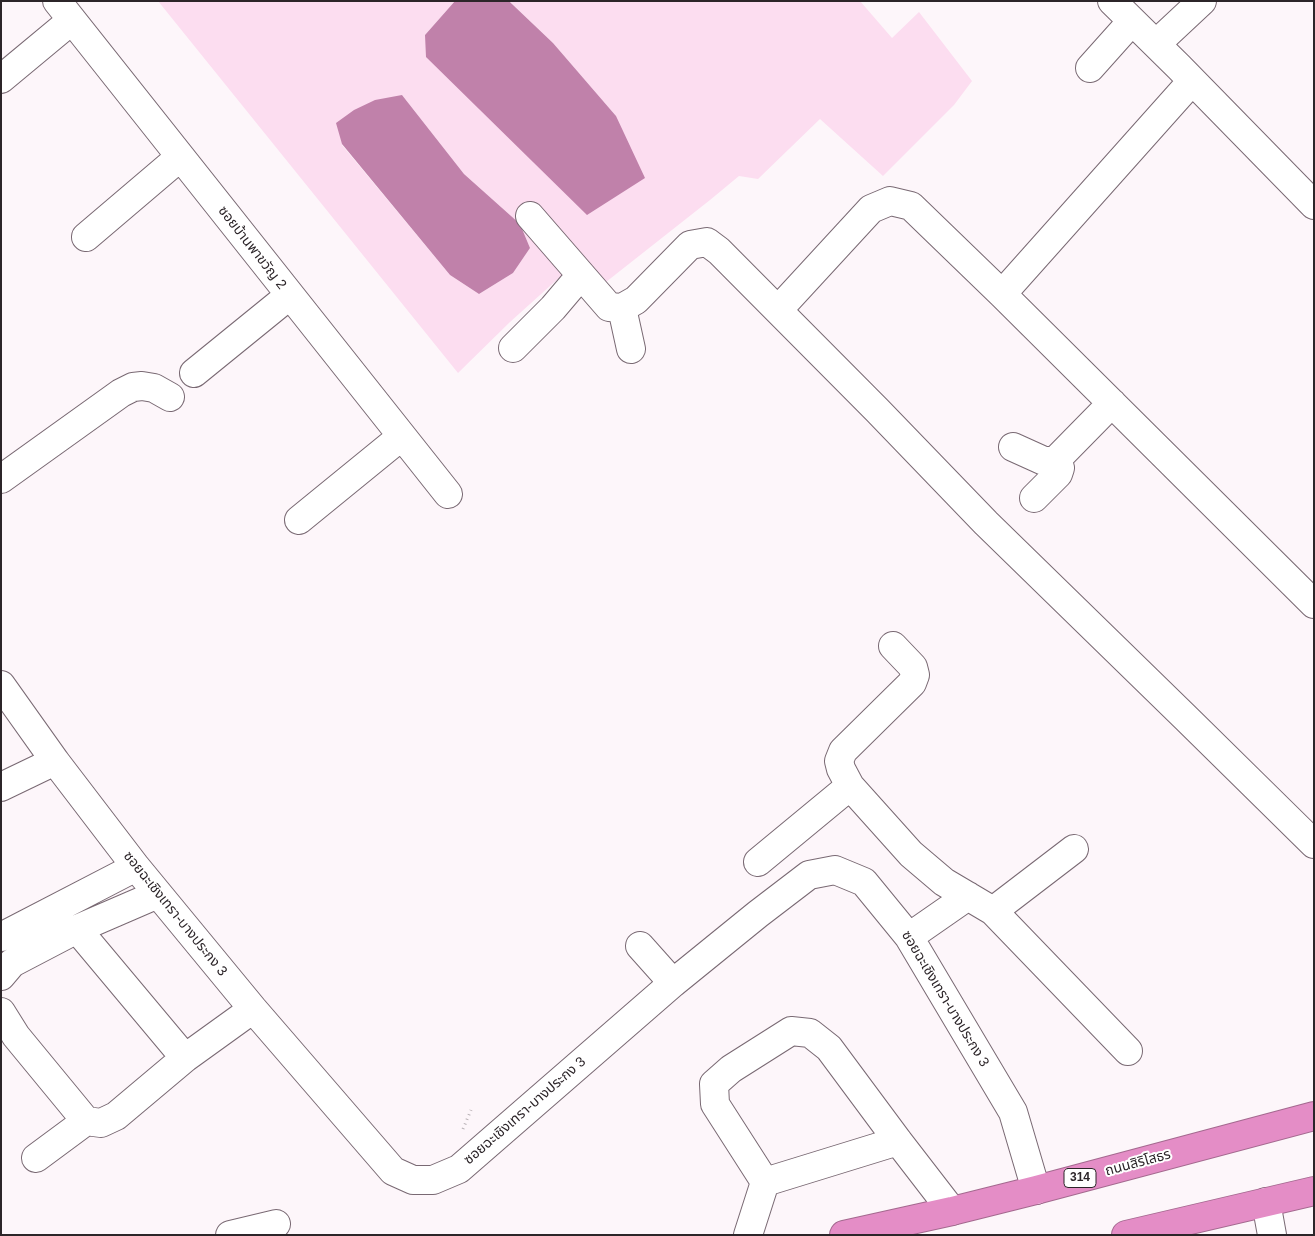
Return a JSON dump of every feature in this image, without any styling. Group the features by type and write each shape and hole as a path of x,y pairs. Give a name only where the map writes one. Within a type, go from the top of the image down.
{"highway":[{"name":"ถนนสิริโสธร","path":"844,1235 1036,1190 1314,1116"},
{"path":"1126,1235 1314,1191"}],"street":[{"path":"1112,1 1314,205"},
{"path":"1156,44 1202,1"},
{"path":"1,79 64,11"},
{"name":"ซอยบ้านพาขวัญ 2","path":"64,11 448,494"},
{"path":"1090,68 1132,21"},
{"path":"1002,294 1192,81"},
{"path":"86,237 180,157"},
{"path":"778,310 870,209 890,201 911,206 1314,604"},
{"path":"530,216 609,307 622,308 636,300 690,245 707,242 719,251 986,523 1188,718 1314,844"},
{"path":"514,348 553,308 581,275"},
{"path":"194,373 290,295"},
{"path":"622,308 632,349"},
{"path":"1,479 121,393 133,387 154,388 170,397"},
{"path":"1013,447 1044,461 1058,459 1112,403"},
{"path":"298,520 402,436"},
{"path":"1034,498 1058,474 1060,468 1058,459"},
{"path":"893,646 913,667 915,675 912,683 843,750 839,761 841,770 850,786 911,854 944,882 993,911 1128,1051"},
{"name":"ซอยฉะเชิงเทรา-บางประกง 3","path":"4,692 136,868 253,1009 393,1171 413,1180 433,1180 459,1169 673,983 808,875 835,870 864,882 909,937 1013,1112 1036,1190"},
{"path":"1,787 55,761"},
{"path":"758,862 850,786"},
{"path":"993,911 1074,849"},
{"path":"1,937 136,868"},
{"path":"1,976 12,964 77,929 158,894"},
{"path":"909,937 968,896"},
{"path":"77,929 185,1058"},
{"path":"640,946 673,983"},
{"path":"1,1012 16,1036 86,1121 101,1123 116,1116 185,1058 253,1009"},
{"path":"765,1182 715,1104 714,1084 731,1069 791,1031 810,1033 829,1048 952,1211"},
{"path":"36,1158 86,1121"},
{"path":"765,1182 898,1141"},
{"path":"748,1235 765,1182"},
{"path":"1266,1202 1272,1235"},
{"path":"230,1235 276,1224"}],"shaded area":[{"path":"158,1 455,1 425,35 616,116 553,43 509,1 860,1 892,38 919,12 972,81 954,105 883,176 820,119 758,179 739,176 606,282 523,214 570,268 510,322 458,373","holes":["402,95 464,174 520,224 530,248 513,273 479,294 450,275 342,145"]},
{"path":"455,1 509,1 553,43 616,116 645,178 587,215 426,57 425,35"},
{"path":"402,95 464,174 520,224 530,248 513,273 479,294 450,275 342,144 336,123 354,110 375,100"}]}
